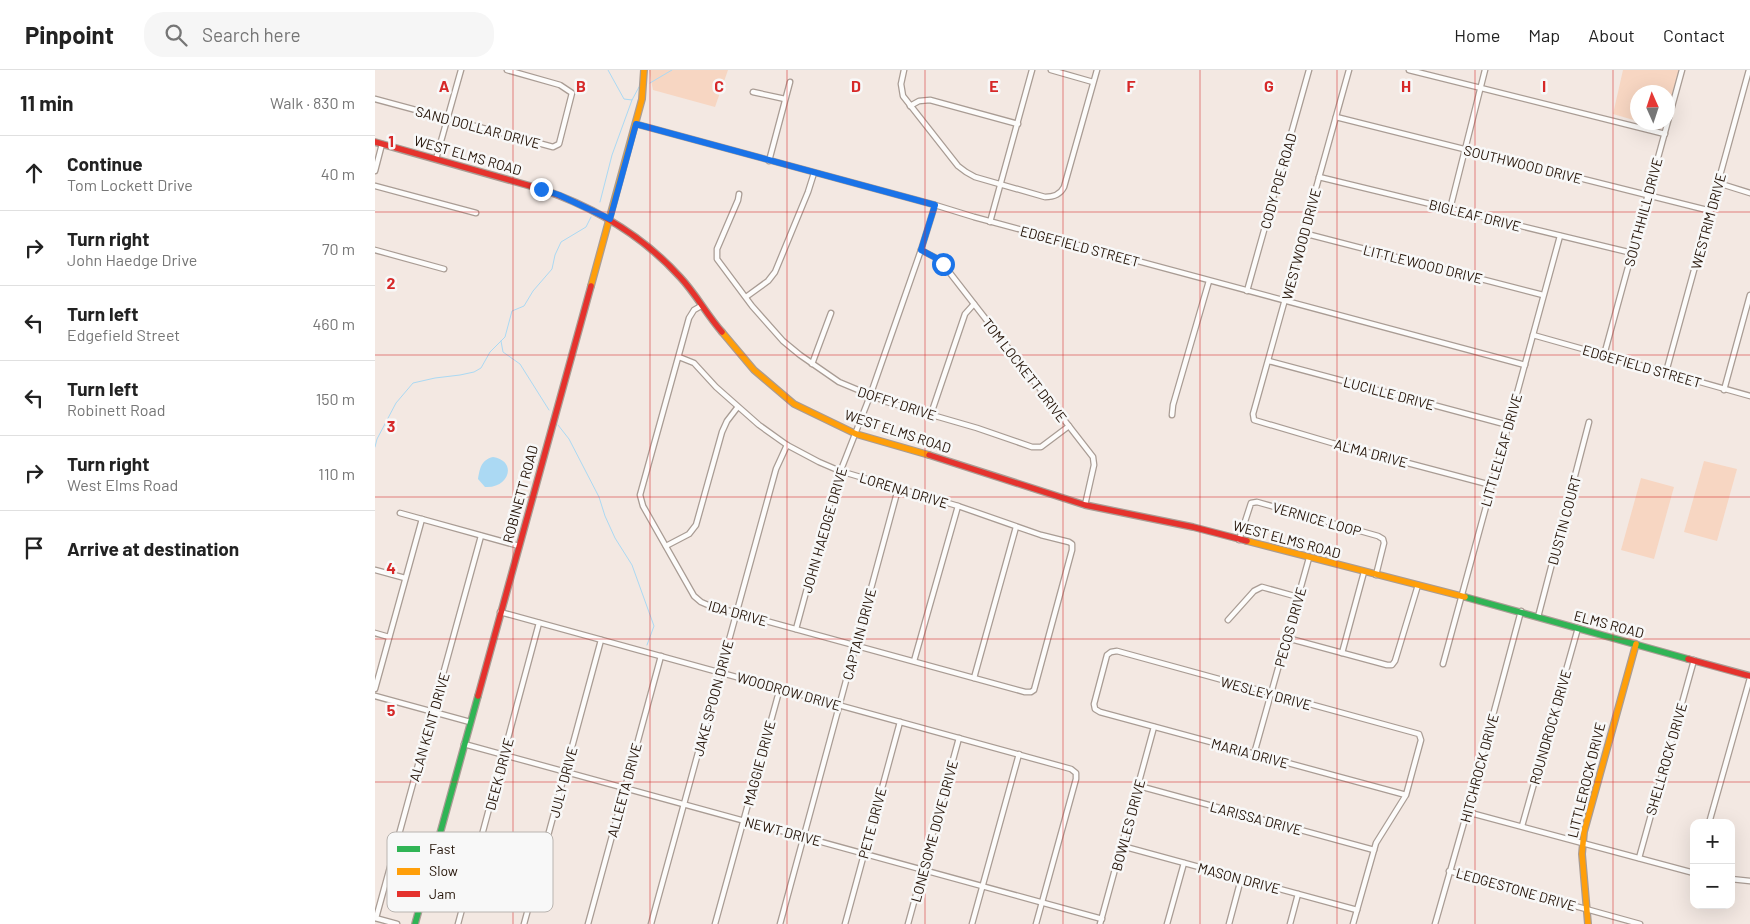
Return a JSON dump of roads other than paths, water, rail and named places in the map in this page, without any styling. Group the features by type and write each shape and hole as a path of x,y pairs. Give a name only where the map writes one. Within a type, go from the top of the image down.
{"main road":[{"name":"ROBINETT ROAD","path":"441,832 636,124 642,99 644,70"},
{"name":"WEST ELMS ROAD","path":"375,142 559,195 610,219 661,258 681,278 701,306 745,359 787,398 794,404 856,434 936,457 1085,505 1193,528 1461,596"},
{"name":"ELMS ROAD","path":"1461,596 1521,611 1750,677"},
{"name":"LITTLEROCK DRIVE","path":"1588,924 1582,843 1586,820 1636,644"}],"street":[{"path":"436,159 461,70"},
{"name":"SAND DOLLAR DRIVE","path":"375,99 553,147 559,144 572,93 560,85 507,70"},
{"path":"896,70 903,71 901,90 910,106 958,166 975,177 1045,197 1051,197 1062,191 1097,70"},
{"path":"990,222 1032,70"},
{"path":"1051,70 1093,82"},
{"name":"CODY POE ROAD","path":"1247,291 1309,70"},
{"name":"WESTWOOD DRIVE","path":"1253,418 1349,70"},
{"path":"1409,70 1665,134"},
{"path":"1450,209 1485,70"},
{"name":"SOUTHHILL DRIVE","path":"1604,355 1683,70"},
{"name":"WESTRIM DRIVE","path":"1666,372 1749,70"},
{"path":"769,161 790,82"},
{"path":"753,92 785,100"},
{"path":"910,106 919,101 930,100 1018,124"},
{"name":"SOUTHWOOD DRIVE","path":"1336,118 1649,194 1711,211"},
{"name":"EDGEFIELD STREET","path":"636,124 935,205 990,222 1525,365"},
{"path":"375,171 382,144"},
{"path":"746,297 768,281 775,272 806,198 814,173"},
{"name":"BIGLEAF DRIVE","path":"1319,177 1632,253"},
{"path":"1718,183 1750,193"},
{"path":"375,186 476,213"},
{"name":"DOFFY DRIVE","path":"739,194 716,254 719,262 767,324 783,341 812,364 839,382 870,396 1036,448 1046,444 1069,426"},
{"name":"JOHN HAEDGE DRIVE","path":"796,629 840,471 870,396 935,205"},
{"name":"LITTLEWOOD DRIVE","path":"1303,233 1543,295"},
{"name":"LITTLELEAF DRIVE","path":"1443,664 1560,236"},
{"path":"375,250 444,269"},
{"name":"TOM LOCKETT DRIVE","path":"921,250 938,259 1095,461 1085,505"},
{"path":"1172,415 1173,405 1209,281"},
{"path":"1724,390 1750,295"},
{"path":"931,414 965,314 974,304"},
{"name":"IDA DRIVE","path":"701,306 694,310 689,318 641,496 643,506 697,600 737,613 1025,692 1031,692"},
{"path":"812,364 831,313"},
{"name":"EDGEFIELD STREET","path":"1533,335 1750,396"},
{"name":"LORENA DRIVE","path":"679,357 694,362 737,408 787,445 840,471 958,506 1072,544 1073,550 1041,668 1036,686 1031,692"},
{"name":"LUCILLE DRIVE","path":"1269,361 1508,425"},
{"path":"665,546 689,534 696,525 722,432 727,420 737,408"},
{"name":"ALMA DRIVE","path":"1253,418 1261,423 1491,485"},
{"name":"DUSTIN COURT","path":"1538,617 1589,422"},
{"name":"JAKE SPOON DRIVE","path":"651,924 776,469 787,445"},
{"name":"CAPTAIN DRIVE","path":"780,924 898,489"},
{"name":"VERNICE LOOP","path":"1239,540 1247,511 1251,504 1257,502 1383,539 1384,543 1376,575"},
{"path":"915,661 958,506"},
{"path":"400,513 519,546"},
{"path":"375,689 422,519"},
{"path":"974,678 1017,527"},
{"name":"ALAN KENT DRIVE","path":"400,832 481,536"},
{"name":"PECOS DRIVE","path":"1254,754 1309,558"},
{"path":"375,570 405,578"},
{"path":"1342,653 1364,572"},
{"path":"1287,638 1392,665 1395,661 1418,585"},
{"path":"1228,620 1254,591 1262,587 1298,597"},
{"name":"HITCHROCK DRIVE","path":"1435,924 1521,611"},
{"name":"WOODROW DRIVE","path":"500,612 1071,769 1076,773 1076,779 1042,902"},
{"name":"DEEK DRIVE","path":"483,832 539,623"},
{"name":"ROUNDROCK DRIVE","path":"1522,826 1577,628"},
{"path":"375,633 389,637"},
{"name":"JULY DRIVE","path":"549,832 601,640"},
{"name":"WESLEY DRIVE","path":"1095,709 1094,704 1107,655 1117,651 1416,733 1421,737 1406,795"},
{"name":"ALLEETA DRIVE","path":"588,924 661,656"},
{"name":"SHELLROCK DRIVE","path":"1639,858 1694,660"},
{"path":"1710,819 1750,677"},
{"name":"MAGGIE DRIVE","path":"715,924 780,688"},
{"path":"375,696 470,722"},
{"name":"MARIA DRIVE","path":"1095,709 1100,712 1406,795"},
{"name":"PETE DRIVE","path":"845,924 900,722"},
{"name":"BOWLES DRIVE","path":"1101,921 1123,846 1154,726"},
{"name":"LONESOME DOVE DRIVE","path":"908,924 959,738"},
{"name":"NEWT DRIVE","path":"465,744 1042,902 1101,921"},
{"path":"972,924 1019,754"},
{"name":"LARISSA DRIVE","path":"1139,786 1374,850"},
{"path":"1353,924 1379,837 1406,795"},
{"path":"1467,812 1690,872"},
{"name":"MASON DRIVE","path":"1123,846 1357,910"},
{"path":"1167,924 1183,863"},
{"name":"LEDGESTONE DRIVE","path":"1449,871 1640,924"},
{"name":"ALAN KENT DRIVE","path":"376,918 387,878"},
{"path":"1229,924 1241,879"},
{"path":"1735,879 1750,881"},
{"path":"1290,924 1298,894"},
{"path":"1036,924 1042,902"},
{"path":"376,918 397,924"}],"water":[{"path":"493,457 506,464 507,474 500,484 485,487 478,479 479,471 486,460"}],"waterway":[{"path":"608,70 624,99 632,100 639,87"},
{"path":"650,83 672,70"},
{"path":"600,202 612,155 632,100"},
{"path":"375,447 377,439 396,403 413,383 474,372 481,368 490,352 505,337 512,311 524,306 533,291 552,269 555,255 561,242 586,227 591,217"},
{"path":"501,341 503,352 520,364 549,410"},
{"path":"558,425 569,439 599,497 615,538 632,565 654,626 647,645"}]}
